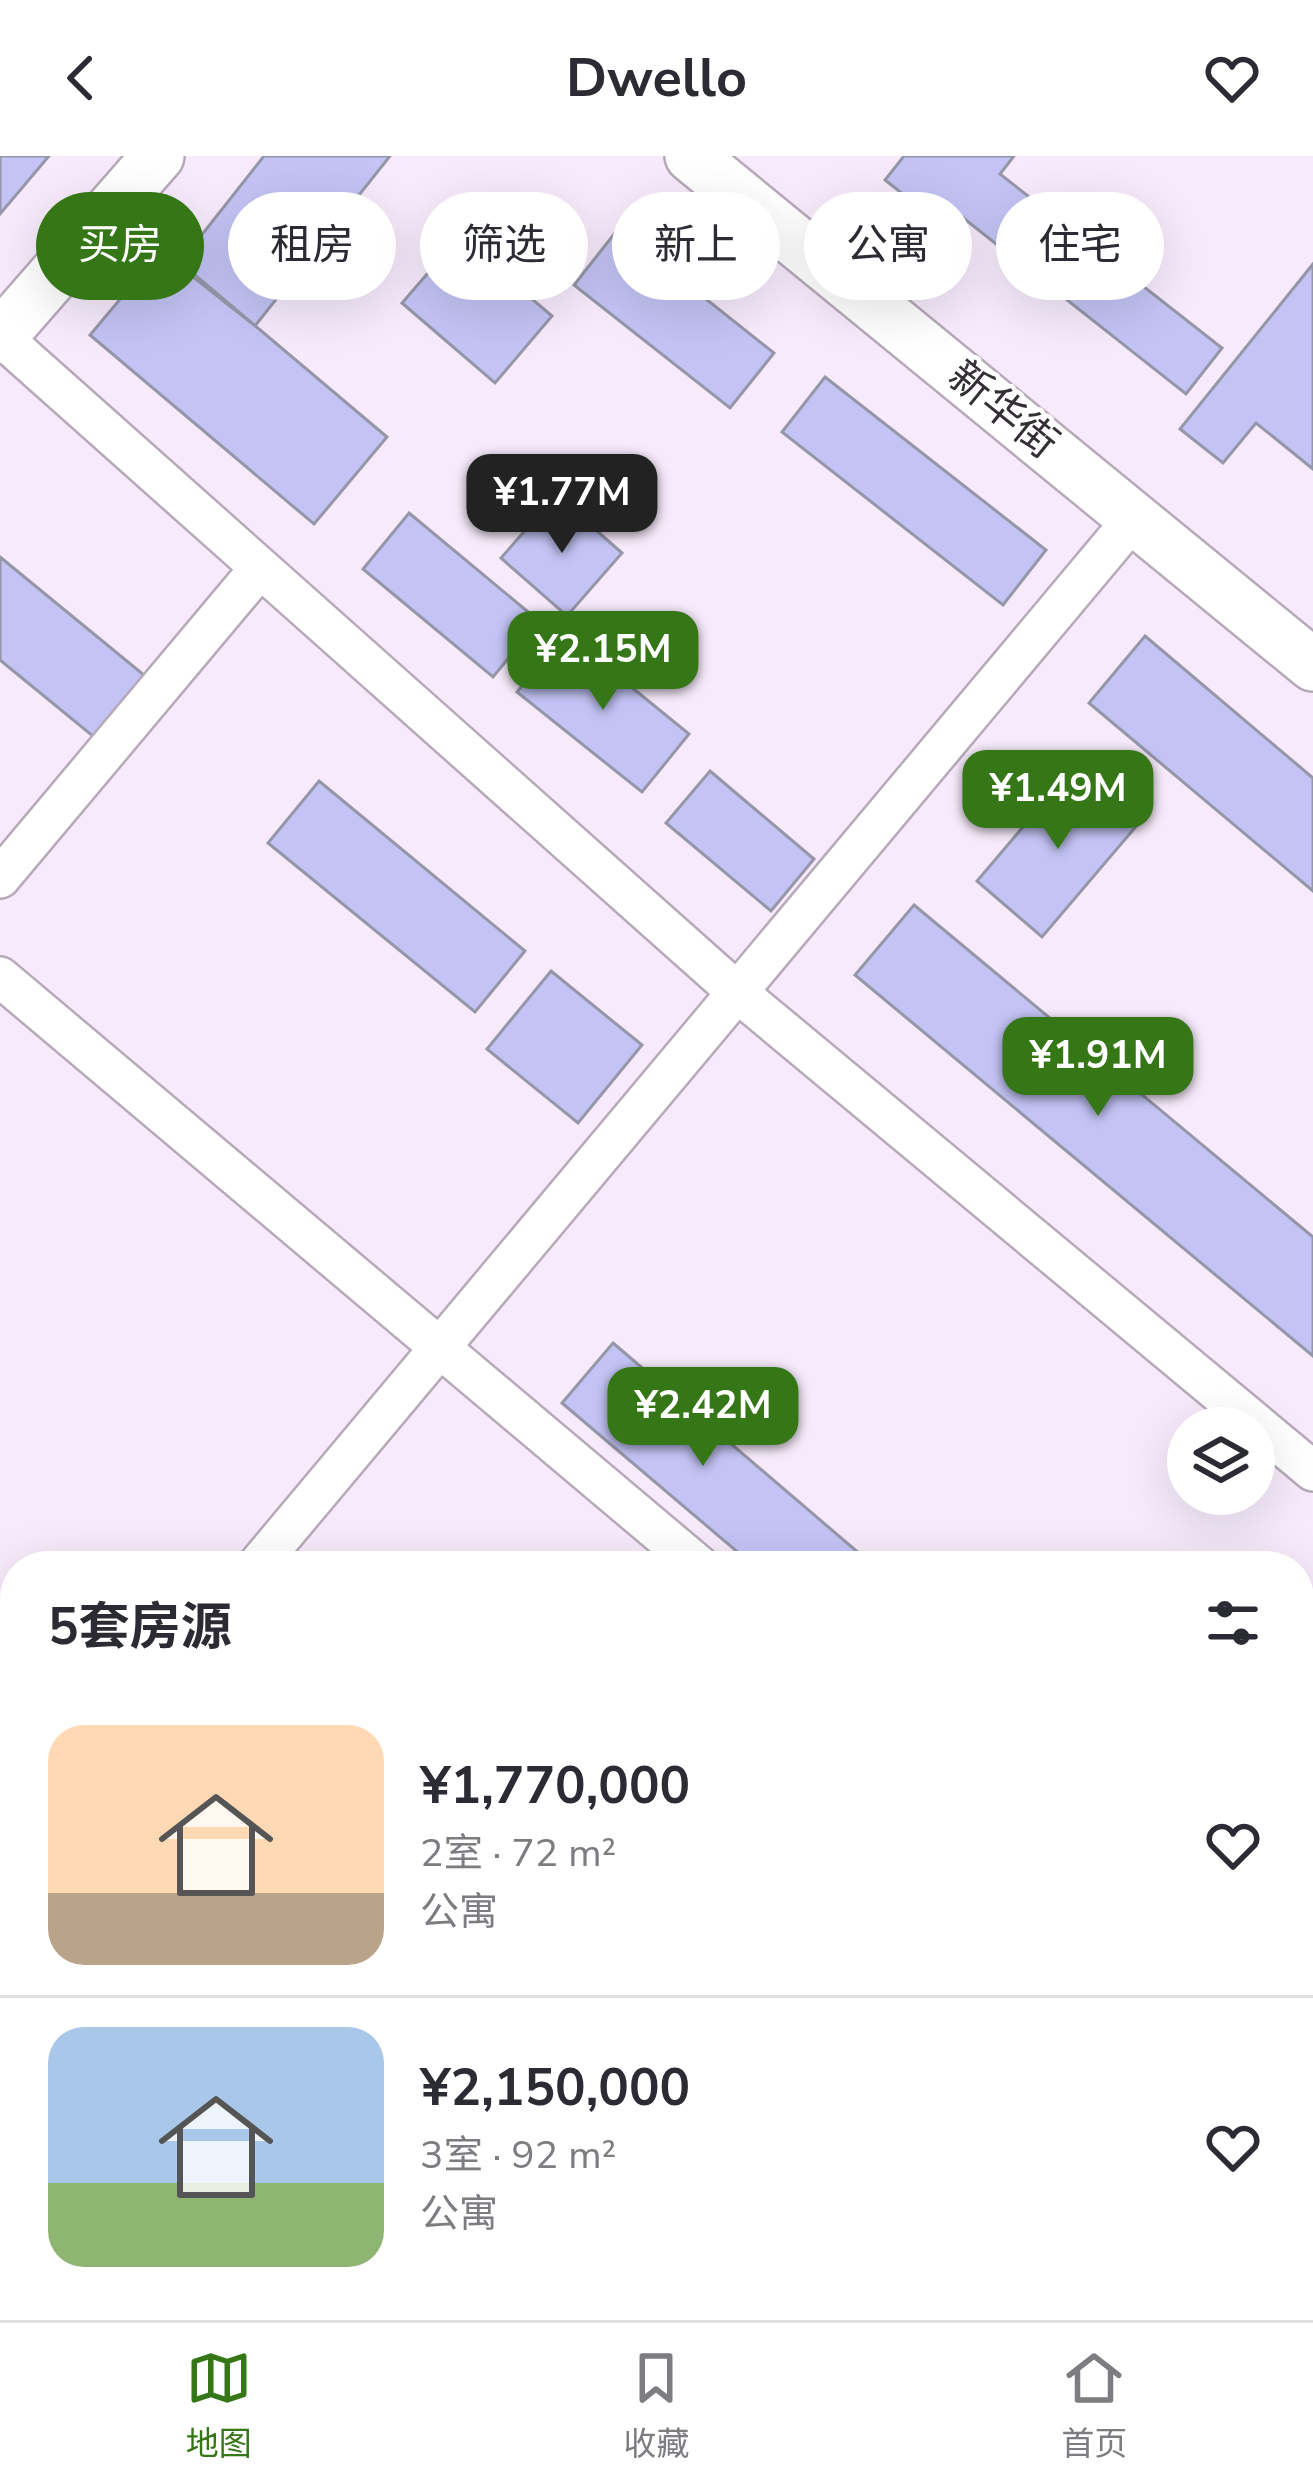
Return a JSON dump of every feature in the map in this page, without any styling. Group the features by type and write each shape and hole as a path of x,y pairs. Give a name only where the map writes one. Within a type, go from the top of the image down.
{"main road":[{"path":"0,336 158,156"},
{"name":"新华街","path":"691,156 1313,665"}],"street":[{"path":"0,336 737,992 1313,1471"},
{"path":"270,1551 1135,517"},
{"path":"0,878 260,568"},
{"path":"0,977 682,1551"}],"building":[{"path":"0,156 49,156 0,214"},
{"path":"264,156 390,156 361,192 236,192"},
{"path":"904,156 1014,156 1000,174 1023,192 996,192 996,244 972,225 972,192 900,192 885,180"},
{"path":"228,202 228,300 276,300 255,326 204,286 204,232"},
{"path":"612,237 612,300 707,300 774,353 730,408 588,296 588,267"},
{"path":"1313,264 1313,469 1256,423 1223,463 1180,429"},
{"path":"420,282 420,300 533,300 552,316 495,383 402,303"},
{"path":"204,283 387,437 314,524 90,335 119,300 204,300"},
{"path":"1067,300 1161,300 1222,348 1186,394"},
{"path":"825,377 1046,550 1003,605 782,432"},
{"path":"556,495 622,553 567,616 501,558"},
{"path":"409,513 539,621 493,677 363,569"},
{"path":"0,557 150,680 100,742 0,660"},
{"path":"565,633 689,734 642,792 517,692"},
{"path":"1145,636 1313,778 1313,891 1089,703"},
{"path":"1074,767 1139,823 1042,937 977,881"},
{"path":"710,771 814,859 771,911 666,823"},
{"path":"319,781 525,951 475,1012 268,843"},
{"path":"914,905 1313,1237 1313,1356 855,975"},
{"path":"551,971 642,1045 578,1123 487,1049"},
{"path":"613,1343 856,1551 736,1551 562,1403"}]}
